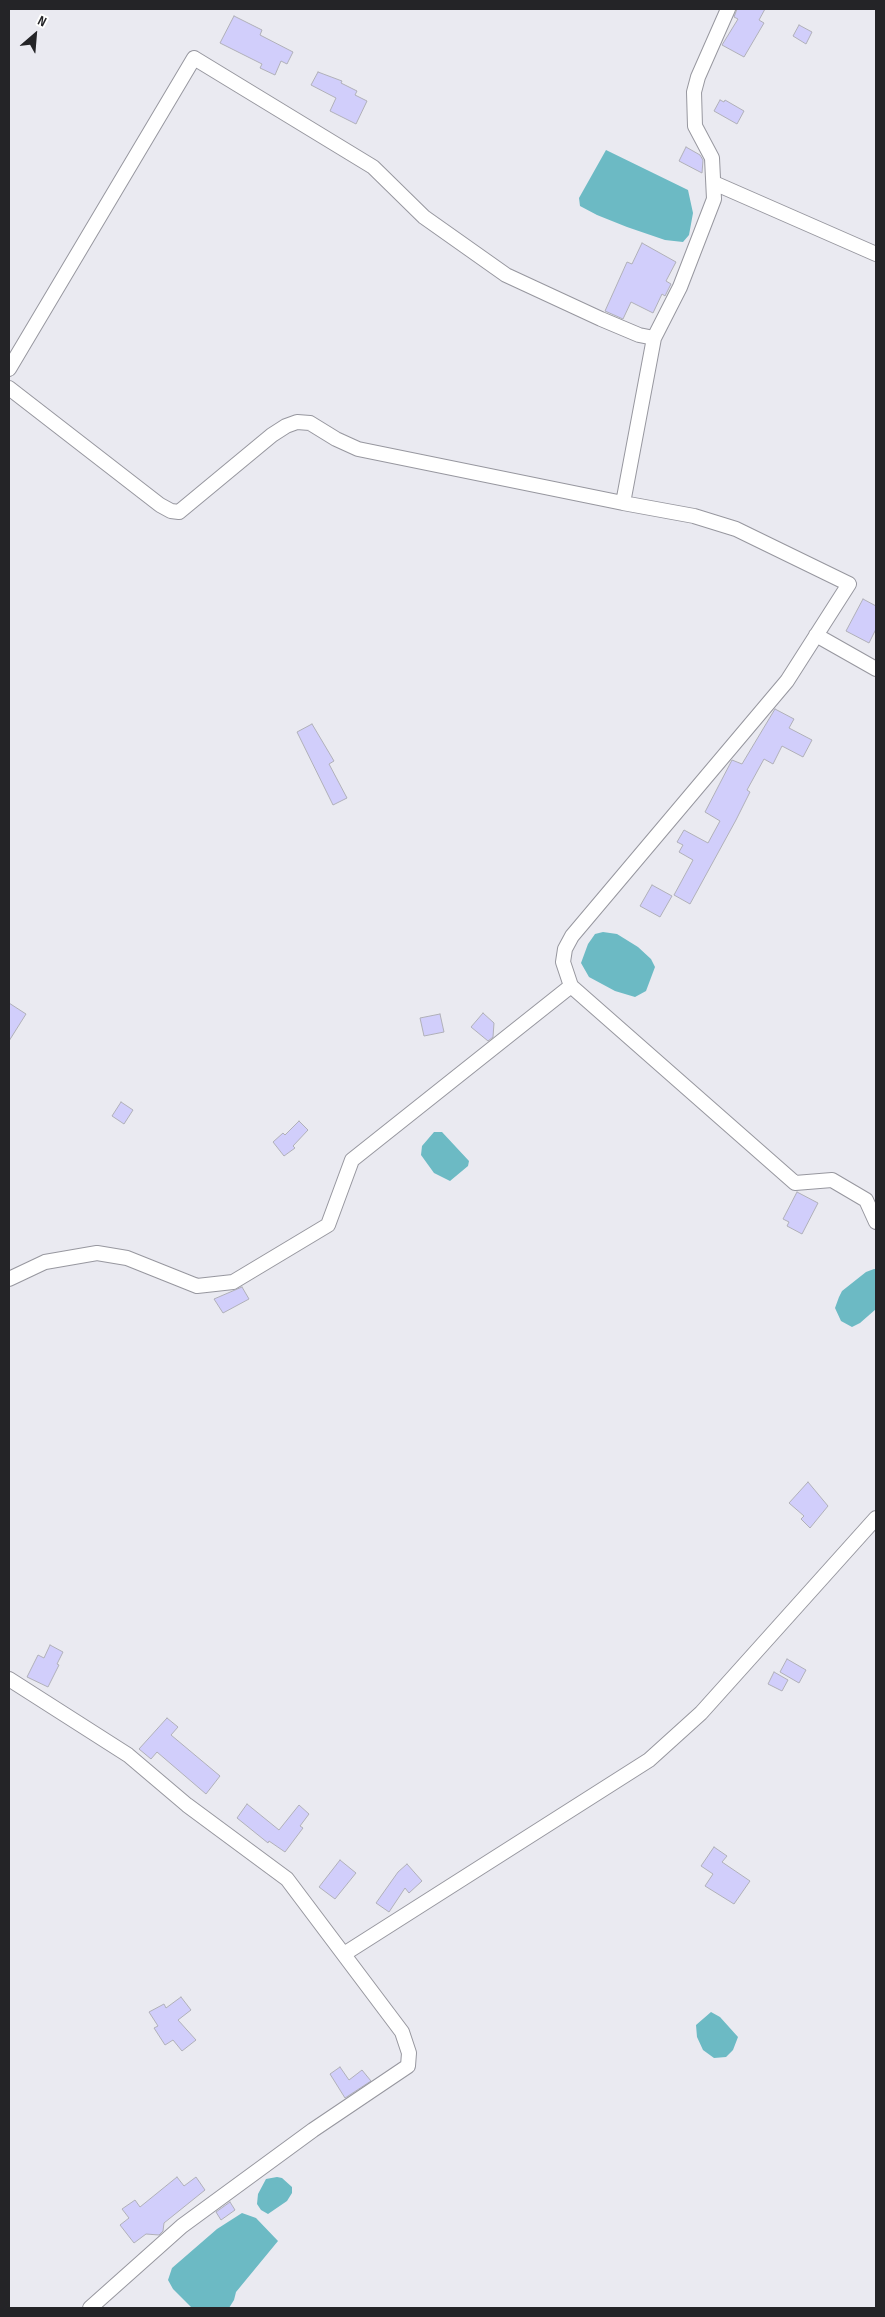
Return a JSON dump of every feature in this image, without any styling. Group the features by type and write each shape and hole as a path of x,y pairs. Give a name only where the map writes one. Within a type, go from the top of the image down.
{"street":[{"path":"623,503 654,338 680,288 714,198 712,158 695,126 694,92 698,77 728,9"},
{"path":"9,369 194,58 373,167 424,217 506,275 601,319 639,335 654,338"},
{"path":"714,183 876,254"},
{"path":"9,388 160,505 171,511 179,512 272,435 286,426 297,422 310,423 358,449 694,516 736,529 849,584 787,681 572,936 565,949 563,962 571,986 795,1183 832,1180 866,1200 876,1222"},
{"path":"816,635 876,669"},
{"path":"9,1279 45,1262 97,1253 127,1258 196,1286 233,1282 328,1225 352,1160 571,986"},
{"path":"344,1954 649,1760 701,1713 876,1518"},
{"path":"9,1679 128,1755 187,1805 288,1880 402,2032 409,2053 408,2066 312,2130 182,2226 90,2308"}],"water":[{"path":"606,150 688,190 693,213 689,235 683,242 665,240 627,227 580,206 579,198"},
{"path":"603,932 617,934 638,947 651,959 655,967 646,991 635,997 615,991 589,977 581,963 588,944 595,934"},
{"path":"434,1132 442,1132 469,1161 468,1166 450,1181 434,1173 421,1155 422,1146"},
{"path":"876,1269 876,1309 860,1323 852,1327 841,1321 835,1308 839,1297 842,1291 866,1272"},
{"path":"711,2012 720,2017 738,2037 733,2050 726,2057 714,2058 703,2050 697,2037 696,2025"},
{"path":"282,2178 292,2187 292,2193 287,2201 268,2214 261,2210 257,2204 258,2194 266,2179"},
{"path":"242,2213 256,2218 278,2241 236,2292 229,2308 192,2308 173,2289 168,2280 172,2268 217,2229"}],"building":[{"path":"737,9 765,9 759,20 764,23 744,57 722,45 738,19 734,17"},
{"path":"234,16 262,30 260,35 293,52 287,64 281,61 275,75 260,68 262,64 220,43"},
{"path":"799,25 812,32 806,44 793,36"},
{"path":"318,72 342,81 341,83 357,91 355,95 367,101 356,124 330,111 336,98 311,85"},
{"path":"720,100 724,102 725,100 744,111 737,124 714,111"},
{"path":"686,147 700,155 703,160 702,173 679,161"},
{"path":"642,243 676,262 666,281 671,284 665,296 662,294 653,313 631,302 623,319 605,311 627,262 632,264"},
{"path":"863,599 876,606 876,629 869,643 846,631"},
{"path":"775,709 794,719 789,728 812,740 803,757 782,746 773,764 764,759 747,790 750,792 736,820 690,904 674,895 693,860 679,852 683,845 677,842 684,830 708,843 720,821 705,812 732,760 742,764"},
{"path":"312,724 334,761 329,764 347,798 333,805 297,732"},
{"path":"652,885 672,896 660,917 640,906"},
{"path":"9,1003 26,1014 9,1041"},
{"path":"483,1013 494,1023 493,1037 488,1041 471,1027"},
{"path":"440,1014 444,1032 424,1036 420,1018"},
{"path":"121,1102 133,1110 124,1124 112,1116"},
{"path":"299,1121 308,1130 293,1146 295,1148 284,1156 273,1142 283,1133 285,1135"},
{"path":"797,1192 818,1203 802,1234 787,1226 789,1222 783,1219"},
{"path":"242,1287 249,1299 223,1313 214,1299"},
{"path":"808,1482 828,1506 810,1528 801,1519 804,1516 789,1503"},
{"path":"50,1645 63,1652 48,1687 27,1677 38,1655 44,1658"},
{"path":"787,1659 806,1670 799,1683 780,1672"},
{"path":"774,1672 788,1680 782,1691 768,1684"},
{"path":"167,1718 178,1727 171,1735 220,1776 206,1794 157,1752 151,1759 139,1749"},
{"path":"247,1804 279,1830 299,1805 309,1814 300,1826 303,1828 285,1852 269,1841 268,1843 237,1818"},
{"path":"714,1847 727,1856 722,1862 750,1881 734,1904 705,1886 713,1874 701,1866"},
{"path":"340,1860 356,1873 335,1899 319,1887"},
{"path":"407,1864 422,1881 409,1893 405,1888 389,1912 376,1903 398,1872"},
{"path":"181,1997 191,2010 178,2020 196,2040 182,2051 173,2040 165,2045 154,2028 158,2026 149,2012 164,2004 166,2008"},
{"path":"340,2067 349,2080 362,2070 371,2081 345,2098 330,2074"},
{"path":"177,2177 184,2186 196,2177 205,2190 164,2223 163,2231 159,2235 146,2234 134,2243 120,2225 129,2218 122,2209 135,2200 140,2207"},
{"path":"230,2202 235,2210 221,2220 216,2212"}]}
